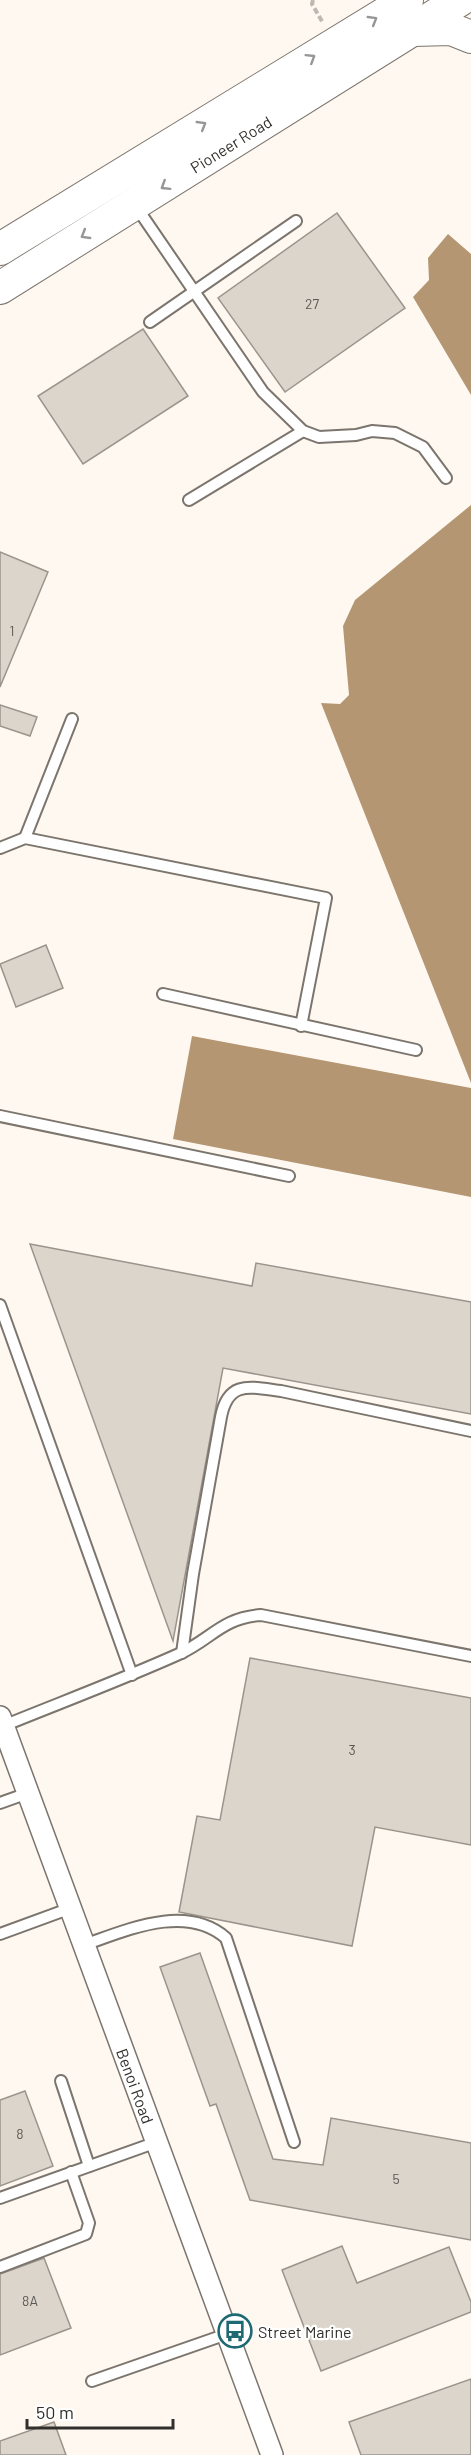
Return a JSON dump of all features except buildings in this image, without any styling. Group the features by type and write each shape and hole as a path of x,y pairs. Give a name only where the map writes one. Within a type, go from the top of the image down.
{"main road":[{"name":"Pioneer Road","path":"0,288 283,75 330,35 460,0"},
{"name":"Pioneer Road","path":"0,249 126,191 304,99 358,64 410,15"},
{"path":"410,15 471,37"}],"street":[{"name":"Benoi Road","path":"2,1721 272,2455"}],"lane":[{"path":"126,191 263,392 303,431 319,437 356,435 372,431 395,433 423,447 446,478"},
{"path":"150,322 296,221"},
{"path":"189,500 303,431"},
{"path":"25,838 72,719"},
{"path":"0,848 25,838 326,898 301,1026"},
{"path":"163,994 416,1050"},
{"path":"0,1116 289,1176"},
{"path":"0,1305 132,1675"},
{"path":"182,1653 220,1417 229,1394 238,1389 250,1387 281,1391 471,1431"},
{"path":"2,1721 132,1675 182,1653 225,1624 247,1616 261,1615 471,1656"},
{"path":"0,1803 28,1793"},
{"path":"0,1934 70,1908"},
{"path":"84,1945 143,1924 166,1921 181,1921 216,1929 226,1938 294,2142"},
{"path":"61,2081 89,2166"},
{"path":"0,2198 157,2142"},
{"path":"0,2267 86,2234 89,2223 71,2172"},
{"path":"92,2381 227,2334"}],"path":[{"path":"313,0 312,4 330,35"}],"shaded area":[{"path":"448,234 471,254 471,395 413,297 429,280 428,258"},
{"path":"471,505 471,1083 321,703 340,704 349,695 343,626 355,600"},
{"path":"192,1036 471,1088 471,1197 173,1139"}],"place":[{"name":"Street Marine","path":"235,2331"}]}
